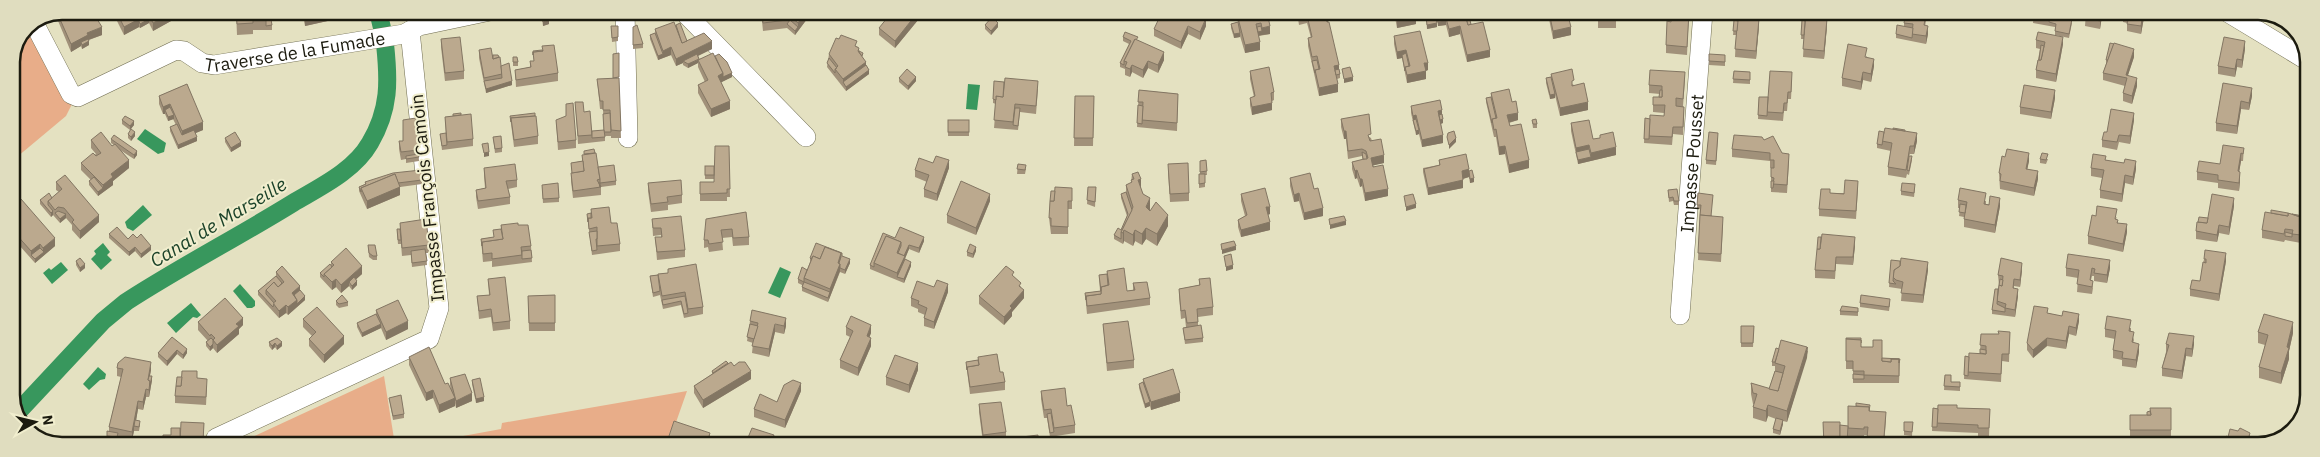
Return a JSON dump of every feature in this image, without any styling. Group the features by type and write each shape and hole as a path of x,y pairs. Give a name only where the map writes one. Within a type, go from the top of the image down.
{"street":[{"name":"Traverse de la Fumade","path":"37,29 71,94 78,97 176,50 184,51 202,63 214,65 372,40 412,26 443,20"},
{"path":"625,20 628,138"},
{"path":"692,20 806,138"},
{"name":"Impasse Pousset","path":"1680,315 1702,20"},
{"path":"2240,20 2300,56"},
{"name":"Impasse François Camoin","path":"218,437 429,339 439,308 412,26"}],"shaded area":[{"path":"34,30 72,104 66,116 20,154 20,62 23,46"},
{"path":"968,84 980,85 977,110 966,109"},
{"path":"145,129 166,143 164,152 158,154 137,139"},
{"path":"143,205 152,215 133,231 127,228 125,222"},
{"path":"103,243 110,252 107,255 112,260 101,270 91,259 96,254 94,251"},
{"path":"61,262 68,270 52,284 43,273 49,268 51,270"},
{"path":"780,267 791,272 780,298 768,293"},
{"path":"240,284 255,301 255,306 252,308 247,308 233,291"},
{"path":"191,303 201,315 197,318 193,317 176,333 167,323"},
{"path":"98,367 106,374 105,379 100,380 89,390 83,384"},
{"path":"384,376 394,437 252,437"},
{"path":"687,391 671,437 458,437 501,429 502,423"}],"building":[{"path":"60,20 98,20 102,27 87,33 88,35 71,44"},
{"path":"120,20 137,20 124,27"},
{"path":"139,20 147,20 140,24"},
{"path":"237,20 253,20 253,23 237,24"},
{"path":"266,20 271,20 272,25 266,26"},
{"path":"763,20 787,20 763,23"},
{"path":"790,20 798,27 795,31 787,24"},
{"path":"886,20 912,20 895,41 879,28"},
{"path":"989,20 995,20 998,23 991,31 985,25"},
{"path":"1158,20 1205,20 1200,32 1188,26 1181,42 1154,29"},
{"path":"1239,20 1269,20 1270,26 1262,28 1261,23 1256,24 1260,42 1245,45"},
{"path":"1308,20 1327,20 1329,22 1339,65 1334,66 1338,84 1319,88 1315,70 1320,69 1317,56 1312,57 1308,38 1312,37"},
{"path":"1426,20 1436,20 1437,23 1427,25"},
{"path":"1447,20 1467,20 1468,25 1483,22 1490,50 1467,55 1460,26 1449,29"},
{"path":"1551,20 1569,20 1571,27 1553,31"},
{"path":"1671,20 1689,20 1687,47 1666,45 1667,21 1671,22"},
{"path":"1734,20 1738,21 1737,31 1733,31"},
{"path":"1738,20 1759,20 1756,51 1735,49"},
{"path":"1802,20 1805,21 1804,35 1801,35"},
{"path":"1805,20 1827,20 1824,51 1803,49"},
{"path":"1905,20 1925,20 1924,25 1928,26 1926,36 1912,34 1913,24 1904,23"},
{"path":"2049,20 2072,20 2069,34 2055,31 2056,24 2049,22"},
{"path":"2128,20 2142,20 2141,26 2127,24"},
{"path":"674,22 682,43 704,33 712,41 676,59 671,47 663,51 655,29"},
{"path":"1238,22 1240,33 1234,34 1231,24"},
{"path":"680,23 687,41 682,43 676,25"},
{"path":"637,25 643,44 633,45 633,27"},
{"path":"1897,25 1913,28 1912,38 1896,34"},
{"path":"611,26 618,26 618,37 612,38"},
{"path":"1261,26 1262,31 1258,32 1257,27"},
{"path":"1420,31 1428,63 1424,63 1426,71 1407,75 1405,67 1410,66 1406,50 1397,52 1394,36"},
{"path":"1125,32 1138,37 1135,39 1124,61 1124,65 1120,63 1131,41 1123,37"},
{"path":"2038,32 2063,37 2056,74 2036,70 2038,60 2041,60 2045,42 2036,40"},
{"path":"655,33 663,54 658,56 650,35"},
{"path":"841,35 857,41 855,46 859,48 858,51 866,62 843,79 835,69 838,66 829,54 836,38 839,39"},
{"path":"460,37 464,71 445,73 441,39"},
{"path":"2224,37 2245,41 2242,60 2237,59 2235,69 2218,66"},
{"path":"88,39 89,41 82,45 81,42"},
{"path":"1135,39 1164,52 1158,65 1148,61 1143,70 1132,65 1130,69 1125,67 1127,62 1124,61"},
{"path":"2110,43 2114,44 2108,60 2106,60"},
{"path":"2114,43 2134,49 2126,75 2137,78 2132,96 2123,93 2127,78 2103,73"},
{"path":"1848,44 1867,48 1865,57 1874,59 1871,74 1863,72 1861,82 1842,78"},
{"path":"554,45 558,73 516,80 515,70 531,67 530,61 534,61 533,52 543,51 542,46"},
{"path":"2041,45 2044,46 2041,60 2039,60"},
{"path":"491,48 493,59 500,57 502,74 484,78 479,50"},
{"path":"619,53 619,77 613,78 613,54"},
{"path":"713,53 723,73 718,76 730,101 711,109 698,85 708,80 698,60"},
{"path":"1406,53 1409,66 1405,67 1405,71 1402,55"},
{"path":"697,54 699,59 688,64 683,61"},
{"path":"719,54 727,62 732,73 723,77 715,56"},
{"path":"1709,54 1725,55 1725,62 1709,61"},
{"path":"493,55 498,55 499,57 493,59"},
{"path":"513,57 517,57 518,62 513,62"},
{"path":"829,58 837,68 835,73 827,63"},
{"path":"1317,60 1319,69 1315,70 1315,73 1312,61"},
{"path":"509,63 512,81 486,89 484,81 502,78 501,66"},
{"path":"866,65 869,70 846,87 843,82"},
{"path":"1269,67 1274,92 1271,93 1272,103 1252,107 1250,98 1255,96 1250,71"},
{"path":"1350,67 1353,77 1344,79 1342,69"},
{"path":"907,69 916,77 908,86 899,78"},
{"path":"1339,69 1340,74 1336,75 1335,70"},
{"path":"1572,69 1574,80 1572,81 1572,86 1584,83 1588,102 1560,108 1551,74"},
{"path":"1650,70 1685,72 1683,99 1676,98 1676,106 1684,107 1683,127 1673,127 1672,137 1649,136 1650,115 1664,116 1665,105 1653,105 1653,97 1662,97 1662,86 1649,85"},
{"path":"1734,71 1750,72 1750,80 1733,79"},
{"path":"1770,71 1792,72 1791,92 1788,92 1787,103 1784,103 1783,113 1767,112"},
{"path":"1551,77 1555,94 1550,95 1546,78"},
{"path":"619,78 621,131 611,130 610,110 603,110 603,101 600,101 597,79"},
{"path":"1005,78 1038,81 1036,106 1015,104 1013,122 994,120 996,96 1003,97"},
{"path":"994,81 1004,82 1003,97 996,96 996,100 993,99"},
{"path":"2223,83 2252,88 2249,103 2241,101 2237,126 2216,123"},
{"path":"187,84 203,122 182,131 170,104 163,107 159,96"},
{"path":"2024,85 2055,90 2051,112 2020,107"},
{"path":"1509,89 1512,102 1516,101 1518,113 1507,115 1510,126 1521,124 1529,160 1509,165 1505,146 1499,147 1496,129 1494,130 1492,119 1497,118 1491,93"},
{"path":"1139,90 1178,94 1177,123 1142,120 1143,102 1138,102"},
{"path":"1660,90 1662,90 1662,97 1659,97"},
{"path":"1075,96 1094,96 1093,138 1074,138"},
{"path":"1491,97 1496,118 1492,119 1492,123 1486,98"},
{"path":"1759,97 1768,97 1767,116 1758,115"},
{"path":"1440,100 1442,110 1438,111 1443,135 1422,140 1416,115 1413,116 1411,106"},
{"path":"575,102 583,102 584,112 590,111 592,135 578,136"},
{"path":"573,103 576,140 558,142 556,120 566,116 566,104"},
{"path":"1138,105 1143,106 1142,124 1137,123"},
{"path":"170,107 174,115 168,117 165,110"},
{"path":"1015,108 1020,108 1018,126 1013,125"},
{"path":"2111,109 2134,113 2130,136 2119,135 2117,142 2102,140 2104,132 2107,132"},
{"path":"461,113 461,115 453,116 453,114"},
{"path":"535,113 535,116 511,118 511,122 510,116"},
{"path":"610,113 611,132 604,132 603,114"},
{"path":"471,114 473,139 447,142 445,117"},
{"path":"1369,114 1371,134 1368,135 1370,141 1381,139 1384,155 1371,158 1373,167 1383,165 1388,189 1365,193 1362,179 1360,179 1357,170 1355,171 1352,162 1368,158 1366,151 1362,149 1348,151 1346,131 1344,131 1341,119"},
{"path":"1442,114 1443,119 1440,120 1439,115"},
{"path":"125,116 134,121 130,126 122,120"},
{"path":"536,116 538,136 514,140 511,118"},
{"path":"416,118 418,150 401,152 399,141 403,141 403,120"},
{"path":"1645,118 1650,119 1649,139 1644,139"},
{"path":"1416,119 1419,130 1416,131 1413,120"},
{"path":"1536,119 1537,124 1533,124 1532,120"},
{"path":"948,120 969,120 969,132 948,132"},
{"path":"1589,120 1593,139 1613,132 1616,147 1591,153 1589,145 1576,148 1571,123"},
{"path":"177,124 182,135 194,130 197,137 178,145 170,127"},
{"path":"1885,128 1917,133 1914,146 1910,146 1906,170 1888,167 1892,143 1882,141"},
{"path":"131,129 135,132 131,137 128,134"},
{"path":"604,130 605,137 592,138 592,131"},
{"path":"1454,131 1456,138 1449,145 1448,133"},
{"path":"1879,131 1884,132 1882,145 1877,144"},
{"path":"101,132 112,146 115,144 129,160 111,174 113,177 103,185 81,163 93,153 96,156 101,153 91,140"},
{"path":"235,132 241,142 231,148 225,138"},
{"path":"1709,132 1718,133 1716,161 1706,160"},
{"path":"446,133 447,145 442,146 440,134"},
{"path":"114,135 137,151 134,155 111,139"},
{"path":"1734,135 1762,137 1764,140 1773,136 1782,153 1789,154 1787,185 1773,184 1774,178 1771,177 1771,168 1774,168 1774,160 1770,160 1770,153 1732,149"},
{"path":"501,136 502,148 495,149 493,137"},
{"path":"488,143 489,152 484,153 482,144"},
{"path":"2223,145 2244,148 2243,154 2241,153 2238,171 2240,172 2239,183 2218,180 2218,175 2197,172 2199,161 2220,164"},
{"path":"715,146 729,146 730,189 727,189 727,193 700,194 700,182 714,182"},
{"path":"594,149 595,153 584,154 584,151"},
{"path":"1589,149 1591,157 1578,160 1576,152"},
{"path":"2007,149 2029,153 2026,169 2038,171 2034,188 2000,181 2001,174 1999,173 2002,156 2005,157"},
{"path":"1362,152 1366,154 1367,159 1363,159"},
{"path":"596,153 600,179 597,180 601,187 573,191 571,173 584,171 582,155"},
{"path":"2042,153 2048,154 2046,160 2040,159"},
{"path":"418,154 419,157 406,159 406,156"},
{"path":"1466,154 1469,169 1462,171 1463,180 1428,188 1424,169 1440,165 1439,160"},
{"path":"2093,154 2106,156 2105,160 2124,163 2125,159 2136,161 2133,177 2125,175 2122,194 2100,190 2104,170 2091,168"},
{"path":"936,156 949,160 937,194 924,189 929,175 915,170 919,158 933,163"},
{"path":"1909,156 1912,156 1909,171 1907,170"},
{"path":"1206,160 1207,171 1200,172 1200,161"},
{"path":"583,161 584,171 572,173 571,163"},
{"path":"1188,163 1189,193 1170,194 1168,164"},
{"path":"515,164 517,180 506,181 510,197 478,201 476,190 486,188 484,168"},
{"path":"1018,164 1026,165 1025,170 1017,169"},
{"path":"614,165 616,181 600,183 598,167"},
{"path":"705,166 714,166 714,175 705,175"},
{"path":"421,170 422,180 398,183 395,174 361,188 361,192 359,187 366,184 365,182 393,173"},
{"path":"1472,170 1474,178 1470,179 1469,171"},
{"path":"1138,172 1141,179 1138,180 1143,194 1150,198 1146,207 1150,211 1156,202 1168,215 1157,234 1146,228 1142,234 1135,230 1133,235 1124,230 1123,233 1121,232 1133,207 1126,185 1134,179 1132,174"},
{"path":"1310,173 1314,189 1318,188 1323,208 1304,213 1299,193 1294,195 1290,178"},
{"path":"395,174 400,187 367,201 361,188"},
{"path":"1199,174 1205,174 1205,183 1199,184"},
{"path":"65,175 99,215 80,231 64,208 58,207 55,210 48,201 62,189 56,182"},
{"path":"94,177 103,188 98,192 89,181"},
{"path":"681,180 682,195 667,197 668,202 651,204 648,183"},
{"path":"1845,180 1858,181 1856,211 1819,209 1821,189 1830,189 1830,193 1844,194"},
{"path":"961,181 990,194 976,228 947,215"},
{"path":"1771,181 1774,181 1773,188 1771,188"},
{"path":"558,183 559,198 543,199 542,185"},
{"path":"1902,183 1915,184 1914,193 1901,191"},
{"path":"1055,187 1072,188 1072,201 1068,201 1068,227 1051,226 1051,218 1049,218 1050,201 1054,201"},
{"path":"1088,187 1096,187 1095,202 1087,200"},
{"path":"1265,188 1270,207 1266,207 1270,222 1241,230 1238,220 1247,215 1241,194"},
{"path":"1960,188 1986,193 1984,204 1989,205 1990,196 2000,198 1995,225 1964,219 1967,202 1958,200"},
{"path":"1677,189 1679,201 1674,201 1673,197 1669,198 1668,190"},
{"path":"1051,191 1055,191 1054,201 1050,201"},
{"path":"1126,192 1132,210 1121,232 1121,239 1114,235 1118,228 1121,230 1128,214 1121,194"},
{"path":"49,193 52,198 48,201 48,205 53,211 51,213 40,200"},
{"path":"1698,193 1713,195 1711,216 1700,215 1701,205 1697,205"},
{"path":"1413,194 1416,204 1406,207 1404,196"},
{"path":"2212,194 2234,198 2229,227 2219,225 2217,235 2196,231 2197,222 2207,223"},
{"path":"20,200 55,238 43,248 40,244 31,251 20,239"},
{"path":"1960,204 1966,205 1965,213 1959,212"},
{"path":"2097,206 2117,209 2115,219 2118,220 2117,223 2127,224 2123,244 2088,236 2092,215 2096,216"},
{"path":"609,207 611,223 617,223 620,244 597,246 597,227 589,229 588,218 592,218 591,209"},
{"path":"2271,210 2288,213 2288,216 2271,213"},
{"path":"58,211 66,214 60,219 55,213"},
{"path":"746,212 749,237 733,238 732,229 721,230 723,242 709,244 708,240 704,240 706,219"},
{"path":"2265,212 2288,216 2288,213 2300,217 2300,235 2292,234 2293,230 2285,229 2284,234 2262,230"},
{"path":"591,213 591,218 588,218 588,222 587,214"},
{"path":"1700,215 1723,217 1721,254 1698,253"},
{"path":"681,216 685,250 657,252 655,237 662,237 661,228 653,228 652,219"},
{"path":"1344,216 1346,221 1330,225 1329,219"},
{"path":"2199,217 2208,218 2207,223 2198,222"},
{"path":"426,219 429,245 402,248 400,223"},
{"path":"518,223 518,225 528,225 531,246 521,247 522,255 492,259 492,253 483,254 482,242 503,239 501,225"},
{"path":"117,227 128,239 133,234 137,238 141,234 151,246 141,254 135,247 129,252 109,234"},
{"path":"900,227 924,237 919,248 909,245 904,256 898,253 901,242 886,236 874,267 870,265 883,233 895,238"},
{"path":"397,229 400,229 401,240 398,240"},
{"path":"501,229 503,239 482,242 482,246 481,239 494,237 493,230"},
{"path":"597,231 597,250 592,251 589,232"},
{"path":"2285,232 2293,234 2292,237 2285,236"},
{"path":"1822,234 1855,237 1853,257 1836,257 1835,271 1815,270 1817,249 1820,249"},
{"path":"886,236 901,242 897,253 905,256 897,273 874,263"},
{"path":"1818,237 1821,237 1820,249 1817,249"},
{"path":"1234,241 1236,246 1222,250 1221,244"},
{"path":"816,243 842,253 842,256 850,259 845,270 840,268 841,253 825,247 820,259 813,256 811,259"},
{"path":"970,244 976,247 973,254 967,252"},
{"path":"368,245 375,245 377,256 369,253"},
{"path":"825,247 841,253 838,263 840,264 830,289 804,278 813,256 820,259"},
{"path":"40,248 44,252 35,259 31,255"},
{"path":"346,248 362,266 341,285 336,279 332,282 324,274 334,265 331,262"},
{"path":"425,249 427,261 412,263 411,251"},
{"path":"531,250 532,258 522,259 522,251"},
{"path":"2205,250 2226,253 2219,294 2190,289 2192,280 2200,281 2203,262 2206,263 2206,259 2204,259"},
{"path":"1231,254 1233,265 1226,267 1224,256"},
{"path":"2068,254 2110,260 2107,275 2094,273 2095,269 2092,268 2090,280 2093,281 2092,287 2077,284 2079,270 2066,268"},
{"path":"80,258 85,264 80,268 76,261"},
{"path":"1901,258 1928,262 1923,295 1901,293 1903,282 1893,277 1894,270 1900,266"},
{"path":"2001,258 2022,263 2020,280 2014,279 2013,288 2018,289 2015,310 2005,308 2006,304 1997,301 1999,285 2002,286 2003,276 1998,275"},
{"path":"905,259 911,262 904,279 897,277"},
{"path":"1891,260 1900,261 1900,266 1894,270 1893,281 1896,284 1889,283"},
{"path":"330,264 332,267 324,274 324,277 320,273"},
{"path":"696,264 703,307 688,309 685,292 662,296 658,274 668,273 668,269"},
{"path":"282,266 300,286 292,293 297,300 279,311 273,303 276,301 266,290 274,282 278,287 284,282 276,272"},
{"path":"1006,266 1014,272 1012,275 1021,283 1019,286 1024,290 1010,306 1012,308 1004,317 979,296"},
{"path":"802,267 807,270 804,282 798,279"},
{"path":"1124,268 1127,291 1135,290 1133,283 1147,282 1150,298 1087,306 1086,296 1101,294 1101,287 1109,285 1107,271"},
{"path":"1107,274 1108,285 1101,287 1101,291 1099,275"},
{"path":"658,275 660,291 653,293 650,276"},
{"path":"276,276 282,283 278,287 274,282 266,290 266,294 274,303 273,307 258,291"},
{"path":"354,277 357,281 352,286 349,282"},
{"path":"505,277 510,321 493,323 491,309 479,311 477,296 490,295 488,279"},
{"path":"1210,278 1213,307 1197,309 1198,322 1187,323 1185,310 1181,311 1179,289 1200,285 1199,279"},
{"path":"2000,279 2003,280 2002,286 1999,285"},
{"path":"937,280 948,284 934,322 924,318 927,308 918,304 919,301 911,298 917,281 934,287"},
{"path":"804,282 830,292 828,298 802,287"},
{"path":"1995,289 1998,289 1997,304 2005,308 2005,312 1992,310"},
{"path":"300,290 305,296 297,304 294,295"},
{"path":"1101,291 1101,294 1086,296 1086,300 1085,293"},
{"path":"342,295 348,302 339,304 336,301"},
{"path":"555,295 555,323 529,323 528,296"},
{"path":"1861,295 1890,299 1889,307 1860,303"},
{"path":"685,296 688,313 684,314 681,301 663,305 662,300"},
{"path":"225,298 243,318 236,324 239,326 217,345 213,340 215,338 211,334 210,336 198,322"},
{"path":"398,300 408,321 386,332 376,310"},
{"path":"1842,306 1858,308 1858,312 1840,311"},
{"path":"2034,306 2048,308 2047,313 2062,316 2063,311 2079,314 2076,328 2069,326 2066,341 2047,338 2033,350 2027,343"},
{"path":"317,307 344,336 324,355 309,339 316,332 303,319"},
{"path":"752,310 786,318 784,326 775,324 769,349 752,346 758,323 750,321"},
{"path":"376,314 381,324 362,333 357,323"},
{"path":"2264,314 2293,322 2287,347 2289,348 2281,373 2259,367 2268,335 2258,332"},
{"path":"851,316 871,325 867,336 871,338 858,368 840,360 853,331 846,327"},
{"path":"2107,316 2131,320 2129,331 2134,332 2132,342 2139,344 2136,360 2122,358 2123,352 2113,350 2116,331 2105,329"},
{"path":"1128,321 1134,360 1107,363 1103,324"},
{"path":"750,324 758,326 754,339 747,337"},
{"path":"1201,325 1203,338 1185,340 1183,328"},
{"path":"1741,326 1754,326 1753,343 1741,343"},
{"path":"1998,331 2010,332 2009,354 2002,354 2001,374 1968,372 1969,353 1986,354 1986,346 1980,345 1981,334 1999,334"},
{"path":"2169,333 2194,336 2192,349 2186,348 2182,371 2162,368 2169,345 2166,344"},
{"path":"172,337 187,349 183,355 177,350 167,361 158,353"},
{"path":"211,338 213,344 210,347 206,342"},
{"path":"277,338 282,342 277,346 275,343 272,346 269,342"},
{"path":"1861,338 1861,340 1846,339"},
{"path":"1846,339 1861,340 1861,347 1873,347 1873,340 1882,340 1882,361 1891,362 1891,359 1899,359 1899,376 1864,375 1864,371 1853,371 1853,361 1846,361"},
{"path":"1781,340 1807,347 1787,411 1768,405 1766,411 1753,407 1757,394 1753,393 1751,383 1778,391 1785,366 1775,363"},
{"path":"429,347 445,384 448,383 455,398 439,405 433,390 426,393 409,357"},
{"path":"1776,348 1779,349 1775,362 1772,362"},
{"path":"1980,349 1986,350 1986,354 1980,353"},
{"path":"997,354 1000,372 1003,372 1005,382 970,387 967,367 979,365 978,357"},
{"path":"895,355 918,363 909,385 886,377"},
{"path":"1965,356 1969,357 1968,376 1964,375"},
{"path":"125,357 151,362 148,380 150,381 149,390 146,389 143,402 138,401 132,432 109,427 123,369 117,368 118,363"},
{"path":"1882,358 1900,359 1899,363 1899,359 1891,359 1891,362 1882,361"},
{"path":"978,360 979,365 967,367 967,370 966,362"},
{"path":"726,361 728,363 713,373 712,371"},
{"path":"731,362 734,366 739,362 745,362 751,371 703,400 694,386"},
{"path":"1173,369 1180,393 1151,402 1143,379"},
{"path":"182,371 197,371 197,378 207,379 206,397 175,396 176,386 181,386"},
{"path":"1775,371 1783,373 1778,391 1769,389"},
{"path":"465,374 472,393 456,401 450,378"},
{"path":"1853,374 1864,375 1864,379 1853,379"},
{"path":"1945,375 1951,375 1951,382 1960,382 1960,387 1944,386"},
{"path":"149,376 152,376 150,385 148,380"},
{"path":"177,377 182,377 181,386 176,386"},
{"path":"480,378 484,397 476,399 472,380"},
{"path":"793,380 801,383 785,420 754,409 760,394 777,402 784,385"},
{"path":"1143,382 1150,402 1145,404 1139,384"},
{"path":"1065,388 1067,406 1071,405 1075,425 1054,428 1051,409 1044,410 1041,391"},
{"path":"401,395 404,414 393,416 389,398"},
{"path":"1001,402 1006,432 983,435 979,404"},
{"path":"1856,403 1870,405 1869,411 1869,407 1856,406"},
{"path":"1938,405 1957,405 1957,408 1990,409 1989,428 1978,428 1978,425 1937,423"},
{"path":"1848,406 1869,407 1869,411 1886,412 1884,437 1867,437 1868,427 1864,427 1864,429 1848,428"},
{"path":"1933,408 1938,409 1937,427 1932,427"},
{"path":"2150,408 2171,408 2171,430 2130,430 2130,415 2151,415"},
{"path":"1051,413 1054,432 1050,433 1047,414"},
{"path":"1776,418 1783,420 1780,431 1773,429"},
{"path":"135,420 140,421 139,427 134,426"},
{"path":"674,421 710,433 709,437 669,437"},
{"path":"181,422 204,423 203,437 180,437"},
{"path":"1823,422 1840,422 1840,437 1824,437"},
{"path":"1904,422 1913,422 1912,432 1904,431"},
{"path":"1840,425 1848,426 1847,437 1840,437"},
{"path":"171,428 180,428 180,437 163,437 163,435 171,435"},
{"path":"752,428 774,435 773,437 748,437"},
{"path":"2240,428 2250,433 2249,437 2228,437 2230,429 2238,431"},
{"path":"107,431 118,433 117,437 107,436"},
{"path":"1038,435 1038,437 1022,437"}],"waterway":[{"name":"Canal de Marseille","path":"380,20 382,28"},
{"name":"Canal de Marseille","path":"22,408 103,321 126,302 336,178 355,162 377,131 385,106 387,83 385,44"}]}
